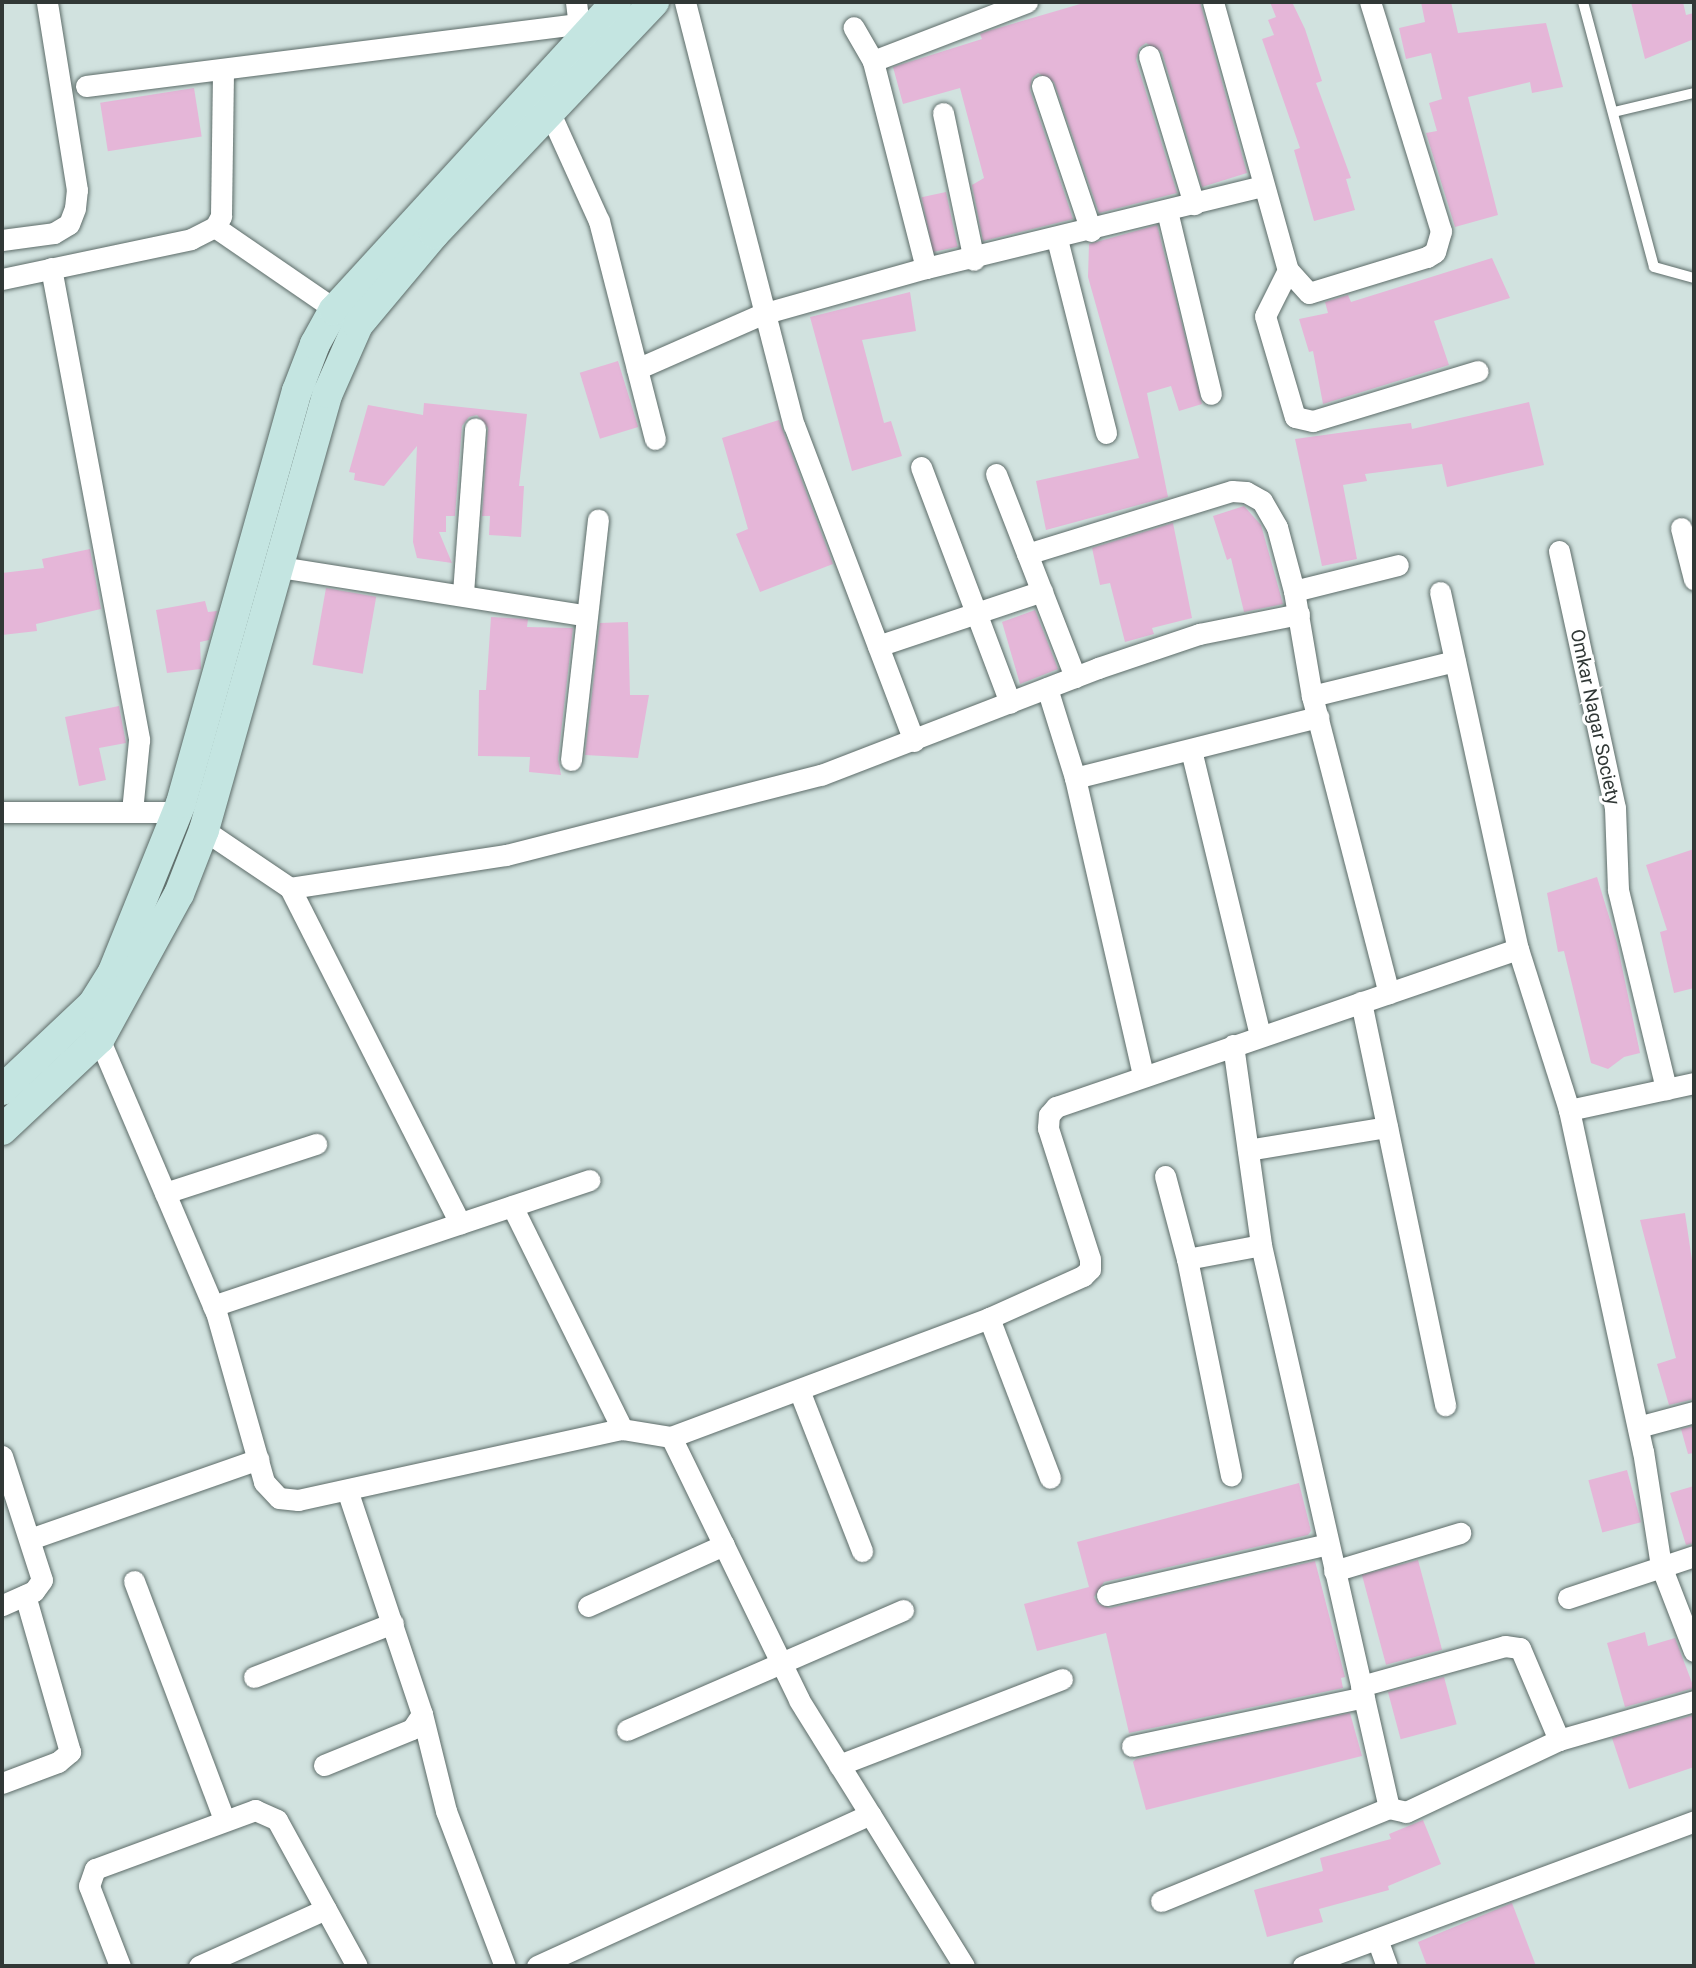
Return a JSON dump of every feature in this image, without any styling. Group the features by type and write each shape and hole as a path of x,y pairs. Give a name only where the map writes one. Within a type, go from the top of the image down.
{"street":[{"path":"2,240 54,233 69,224 75,208 77,191 47,2"},
{"path":"576,2 579,30"},
{"path":"2,1090 85,1012 112,974 178,812 297,391 346,318 579,30 616,2"},
{"path":"685,2 762,314 794,425 914,741"},
{"path":"873,61 1027,2"},
{"path":"1213,2 1288,270 1309,293 1427,257 1435,252 1441,231 1370,2"},
{"path":"2,1130 100,1038 179,894 204,830 280,567 346,318 434,234 650,4"},
{"path":"853,27 873,61 926,268"},
{"path":"86,86 579,30"},
{"path":"1149,56 1194,204"},
{"path":"2,279 191,239 215,227 221,216 223,71"},
{"path":"1042,86 1091,231"},
{"path":"549,111 599,221 655,439"},
{"path":"943,113 974,260"},
{"path":"636,369 762,314 926,268 974,260 1263,186"},
{"path":"1167,211 1211,394"},
{"path":"215,227 346,318"},
{"path":"1057,239 1106,433"},
{"path":"51,268 139,740 132,812"},
{"path":"1288,270 1265,316 1295,417 1313,421 1478,371"},
{"path":"463,593 475,428"},
{"path":"920,467 1010,703"},
{"path":"996,474 1075,677"},
{"path":"1027,554 1233,491 1246,492 1262,501 1277,527 1294,591 1315,706 1389,993"},
{"path":"571,760 584,615 598,520"},
{"path":"1681,528 1694,579"},
{"name":"Omkar Nagar Society","path":"1559,551 1615,808 1618,890 1666,1089"},
{"path":"1294,591 1398,565"},
{"path":"280,567 463,593 584,615"},
{"path":"878,646 1042,591"},
{"path":"1440,592 1518,949 1569,1110 1638,1427 1661,1566 1694,1651"},
{"path":"290,888 506,855 821,775 1075,677 1199,635 1299,614"},
{"path":"1075,778 1191,750 1455,661"},
{"path":"1047,688 1075,778 1143,1076"},
{"path":"1191,750 1260,1036"},
{"path":"2,812 178,812"},
{"path":"204,830 290,888 460,1223"},
{"path":"85,1012 100,1038 213,1306 264,1482 279,1498 298,1500 622,1429 671,1437 989,1318 1083,1276 1090,1269 1048,1128 1049,1115 1056,1107 1518,949"},
{"path":"1361,1002 1445,1405"},
{"path":"1233,1045 1261,1245 1389,1808"},
{"path":"1569,1110 1694,1083"},
{"path":"1248,1150 1387,1127"},
{"path":"165,1193 316,1144"},
{"path":"1165,1176 1187,1259 1231,1476"},
{"path":"213,1306 589,1180"},
{"path":"512,1206 622,1429"},
{"path":"1187,1259 1261,1245"},
{"path":"989,1318 1050,1478"},
{"path":"799,1390 862,1551"},
{"path":"1638,1427 1694,1412"},
{"path":"671,1437 782,1664 839,1765 964,1966"},
{"path":"2,1455 42,1580 25,1595 2,1605"},
{"path":"30,1539 258,1459"},
{"path":"346,1490 422,1714 446,1811 505,1966"},
{"path":"1334,1571 1460,1533"},
{"path":"1107,1595 1328,1544"},
{"path":"588,1606 724,1545"},
{"path":"1568,1598 1694,1556"},
{"path":"134,1581 224,1819"},
{"path":"2,1783 58,1762 70,1752 25,1595"},
{"path":"627,1730 903,1610"},
{"path":"254,1677 393,1623"},
{"path":"1132,1746 1363,1692 1505,1646 1520,1648 1559,1740"},
{"path":"839,1765 1062,1679"},
{"path":"1161,1901 1389,1808 1406,1812 1559,1740 1694,1701"},
{"path":"324,1765 412,1729 422,1714"},
{"path":"120,1966 91,1896 89,1876 95,1870 224,1819 255,1810 277,1820 357,1966"},
{"path":"537,1966 870,1814"},
{"path":"1303,1966 1694,1821"},
{"path":"200,1966 326,1909"},
{"path":"1377,1939 1387,1966"}],"lane":[{"path":"1583,2 1654,267 1694,278"},
{"path":"1614,112 1694,93"}],"building":[{"path":"1087,2 1200,2 1247,173 1202,187 1162,52 1146,43 1139,48 1136,60 1177,193 1099,213 1054,82 1038,73 1032,78 1030,90 1073,219 983,241 972,185 984,178 960,88 903,104 893,67 982,39 980,34 988,31"},
{"path":"1270,2 1292,2 1305,29 1322,81 1316,83 1351,178 1346,179 1355,210 1314,221 1294,150 1300,148 1262,39 1274,35 1268,20 1276,17"},
{"path":"1421,2 1451,2 1458,33 1546,23 1563,87 1532,93 1530,82 1468,97 1498,215 1455,227 1426,133 1437,131 1429,103 1442,99 1431,53 1406,59 1399,28 1425,22"},
{"path":"1631,2 1683,2 1686,15 1694,13 1694,39 1645,59"},
{"path":"194,88 202,136 108,151 100,103"},
{"path":"946,192 958,247 933,252 922,197"},
{"path":"1157,225 1202,404 1179,411 1171,386 1147,393 1168,497 1046,530 1036,481 1139,458 1088,277 1089,244"},
{"path":"1492,258 1510,298 1434,321 1449,365 1323,404 1313,351 1309,352 1299,319 1328,313 1325,302 1348,295 1351,302"},
{"path":"910,292 916,331 862,340 884,423 891,421 902,456 852,471 810,317"},
{"path":"618,361 638,427 600,439 580,373"},
{"path":"1529,402 1544,465 1447,487 1442,464 1365,474 1367,481 1343,485 1357,559 1322,566 1295,439 1411,423 1412,429"},
{"path":"424,403 527,414 519,486 524,486 521,537 489,535 490,516 482,516 488,428 477,415 469,417 462,426 455,516 446,516 446,532 439,532 452,563 417,558 413,542 417,446 384,486 354,480 355,473 349,472 368,405 423,415"},
{"path":"779,420 833,564 760,592 736,534 748,529 722,438"},
{"path":"1244,506 1261,525 1283,604 1244,612 1231,558 1227,560 1213,516"},
{"path":"1173,523 1192,618 1152,628 1154,634 1125,642 1110,583 1100,585 1092,548"},
{"path":"90,549 101,609 36,624 37,631 2,635 2,573 44,568 42,559"},
{"path":"326,588 376,597 363,674 312,665"},
{"path":"205,601 208,612 217,611 209,640 200,642 201,669 167,673 156,610"},
{"path":"1035,610 1058,669 1020,684 1002,622"},
{"path":"491,617 528,619 527,627 573,628 558,759 561,775 529,772 530,757 478,756 479,690 486,690"},
{"path":"628,622 630,695 649,695 638,758 585,755 600,623"},
{"path":"119,706 126,743 99,748 106,780 79,786 65,717"},
{"path":"1694,849 1694,988 1674,993 1660,932 1667,930 1646,865"},
{"path":"1597,877 1617,943 1640,1053 1624,1057 1608,1069 1591,1063 1564,951 1558,952 1547,893"},
{"path":"1685,1213 1694,1274 1694,1399 1669,1405 1657,1364 1676,1358 1640,1220"},
{"path":"1694,1426 1694,1453 1688,1454 1681,1429"},
{"path":"1627,1470 1641,1522 1602,1533 1588,1480"},
{"path":"1299,1483 1311,1531 1308,1535 1104,1582 1094,1597 1098,1604 1110,1608 1315,1561 1345,1677 1341,1678 1343,1688 1129,1733 1106,1633 1037,1651 1024,1604 1089,1587 1077,1542"},
{"path":"1694,1486 1694,1543 1686,1545 1670,1493"},
{"path":"1418,1560 1442,1650 1386,1665 1362,1575"},
{"path":"1645,1632 1648,1646 1675,1638 1694,1688 1625,1707 1607,1643"},
{"path":"1444,1677 1457,1724 1401,1739 1388,1692"},
{"path":"1350,1713 1362,1756 1146,1810 1133,1762 1136,1759"},
{"path":"1694,1715 1694,1767 1629,1789 1612,1738"},
{"path":"1423,1820 1441,1864 1388,1886 1389,1890 1319,1909 1323,1922 1267,1937 1254,1890 1323,1871 1320,1858 1391,1839 1389,1834"},
{"path":"1512,1903 1536,1966 1427,1966 1418,1942"}]}
